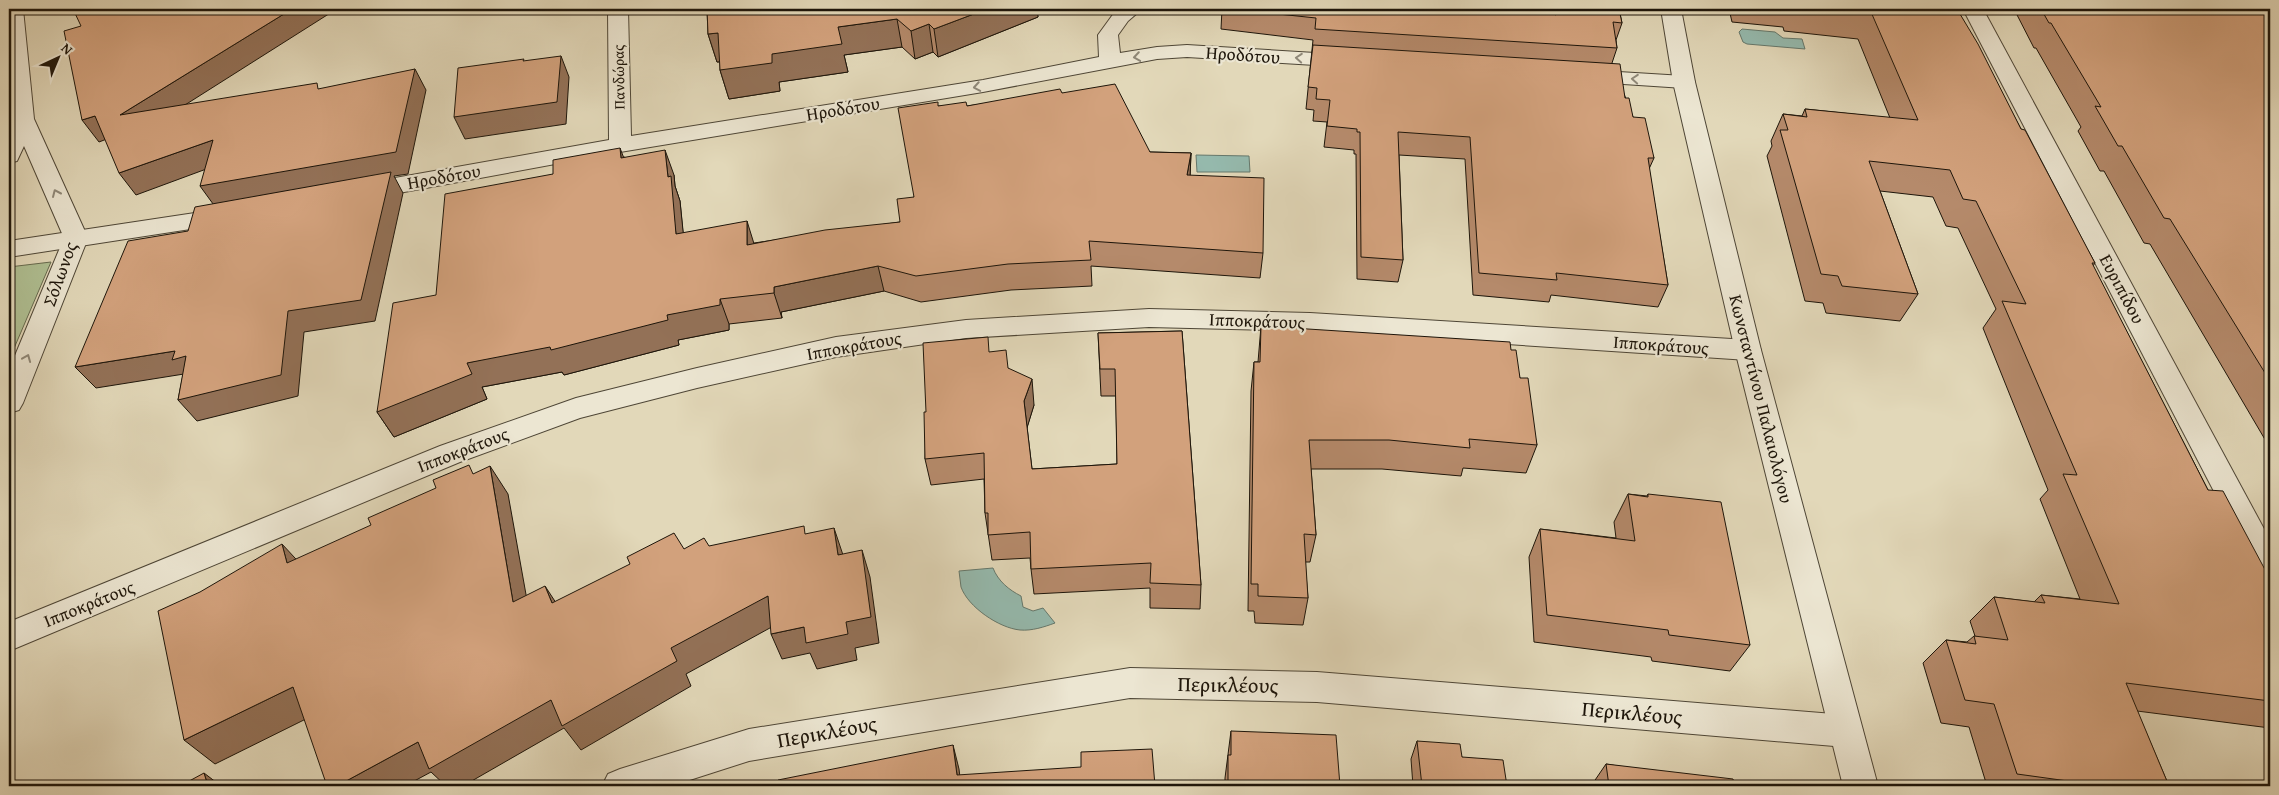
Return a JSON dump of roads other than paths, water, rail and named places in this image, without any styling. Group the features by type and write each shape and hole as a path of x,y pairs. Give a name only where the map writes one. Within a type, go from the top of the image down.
{"street":[{"name":"Σόλωνος","path":"9,403 76,238 23,119 13,9"},
{"name":"Πανδώρας","path":"618,9 620,145"},
{"path":"1110,61 1108,35 1121,17 1132,9"},
{"name":"Κωνσταντίνου Παλαιολόγου","path":"1671,9 1684,82 1748,350 1861,786"},
{"name":"Ευριπίδου","path":"1972,9 2270,569"},
{"name":"Ηροδότου","path":"339,196 620,145 983,86 1110,61 1188,51 1366,62"},
{"path":"1565,75 1684,82"},
{"name":"Σόλωνος","path":"9,156 23,119"},
{"path":"9,249 175,225 252,211"},
{"name":"Ιπποκράτους","path":"9,637 450,454 576,409 697,378 836,347 966,329 1149,318 1310,322 1748,350"},
{"name":"Περικλέους","path":"620,786 749,745 1130,683 1317,687 1846,731"}],"water":[{"path":"1742,29 1775,32 1783,38 1802,39 1805,49 1747,44 1743,42 1739,32"},
{"path":"1196,155 1249,156 1250,172 1197,172"},
{"path":"993,568 1004,585 1021,596 1023,607 1033,611 1043,608 1055,623 1033,629 1020,630 994,621 977,609 970,602 961,587 959,571"}]}
